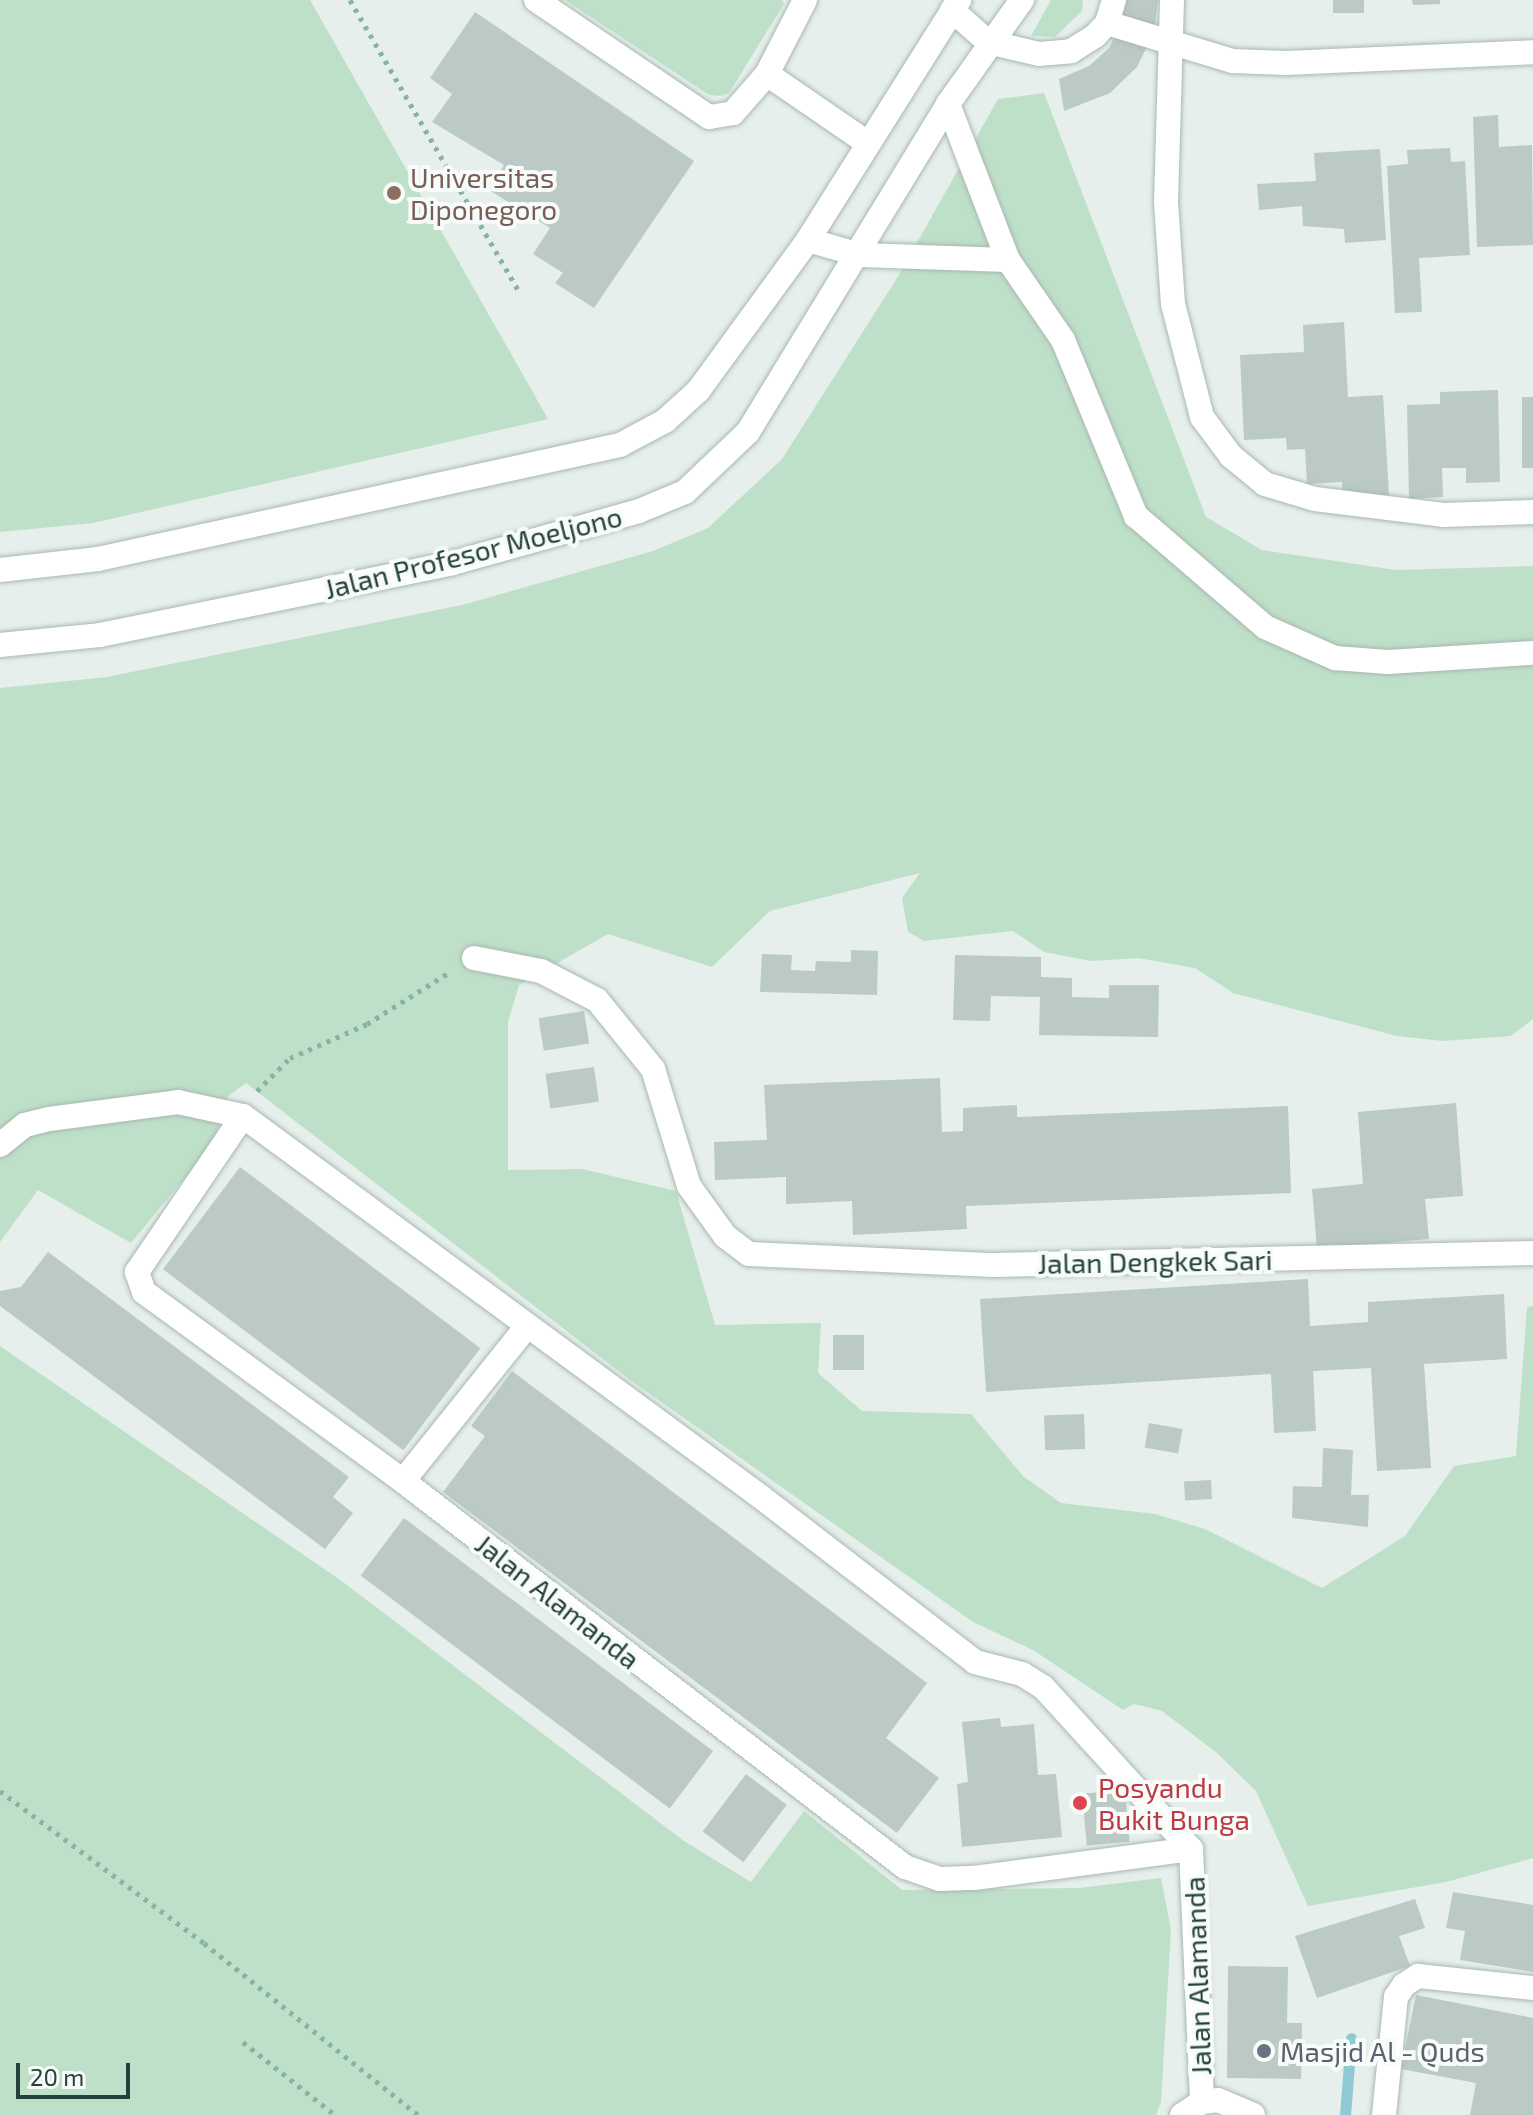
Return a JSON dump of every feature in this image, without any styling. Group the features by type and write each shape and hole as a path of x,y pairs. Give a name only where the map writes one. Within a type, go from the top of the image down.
{"street":[{"path":"536,0 709,117 733,113 767,74 805,0"},
{"name":"Jalan Profesor Moeljono","path":"0,645 100,635 453,563 639,511 685,492 748,432 860,255 948,104 988,42 1022,0"},
{"path":"1172,0 1166,202 1173,304 1202,417 1231,456 1265,484 1315,499 1443,515 1533,512"},
{"path":"0,570 98,559 620,445 665,421 698,391 808,240 866,142 956,5 988,42 1039,54 1071,51 1110,12 1171,46 1233,61 1286,63 1533,52"},
{"path":"767,74 866,142"},
{"path":"948,104 1008,260 1063,340 1136,516 1265,627 1335,658 1388,662 1533,653"},
{"path":"808,240 860,255 1008,260"},
{"name":"Jalan Dengkek Sari","path":"474,958 541,971 597,1000 653,1069 689,1186 725,1236 749,1254 994,1265 1533,1253"},
{"path":"0,1145 25,1125 49,1119 178,1102 243,1116"},
{"name":"Jalan Alamanda","path":"1191,1849 974,1878 940,1879 905,1867 403,1481 144,1292 137,1282 137,1272 243,1116 975,1662 1022,1674 1043,1687 1191,1849 1192,2109"},
{"path":"403,1481 527,1326"},
{"path":"1384,2115 1396,1997 1404,1985 1418,1976 1533,1988"},
{"path":"1192,2109 1234,2103 1253,2115"}],"path":[{"path":"350,0 519,291"},
{"path":"243,1116 263,1080 290,1058 367,1024 474,958"},
{"path":"0,1791 204,1943 418,2115"},
{"path":"243,2042 335,2115"}],"green space":[{"path":"0,0 310,0 548,419 93,523 0,532"},
{"path":"565,0 782,0 784,4 729,93 720,96 709,95"},
{"path":"1051,0 1083,0 1082,11 1055,37 1031,36"},
{"path":"1044,93 1206,517 1262,550 1396,570 1533,566 1533,1019 1511,1036 1443,1041 1397,1036 1233,993 1195,968 1138,958 1091,961 1044,952 1013,931 924,941 908,932 902,898 920,873 770,911 712,967 608,934 519,985 508,1022 508,1170 582,1169 676,1191 715,1325 821,1323 818,1373 862,1411 971,1414 1023,1476 1061,1503 1155,1514 1205,1529 1322,1588 1405,1536 1454,1466 1516,1456 1527,1307 1533,1306 1533,1858 1446,1882 1308,1906 1256,1791 1217,1753 1162,1711 1134,1704 1123,1710 1033,1650 973,1622 630,1380 246,1083 228,1096 213,1143 131,1243 38,1190 0,1242 0,688 107,677 462,605 653,551 708,528 782,459 897,278 998,99"},
{"path":"0,1346 343,1582 684,1841 751,1882 804,1811 902,1890 1079,1888 1161,1878 1171,1930 1161,2102 1156,2115 0,2115"}],"building":[{"path":"1121,0 1158,0 1154,32 1137,67 1110,93 1064,111 1059,79 1089,66 1109,48 1121,23"},
{"path":"1333,0 1364,0 1364,13 1333,13"},
{"path":"1412,0 1440,0 1440,4 1413,5"},
{"path":"475,12 694,161 594,308 555,283 563,273 533,254 550,228 489,190 504,165 432,122 452,94 430,78"},
{"path":"1498,115 1499,147 1532,145 1533,245 1477,247 1473,117"},
{"path":"1450,148 1451,162 1465,161 1470,255 1419,258 1422,312 1395,313 1387,166 1408,164 1407,150"},
{"path":"1380,149 1386,240 1345,243 1344,229 1303,226 1302,206 1259,210 1257,184 1316,181 1314,153"},
{"path":"1344,322 1348,397 1383,395 1389,495 1343,498 1342,482 1307,484 1305,449 1287,450 1286,438 1244,440 1240,355 1304,352 1303,325"},
{"path":"1498,390 1500,482 1466,483 1466,468 1442,468 1443,497 1409,499 1407,405 1440,404 1440,392"},
{"path":"1522,397 1533,397 1533,468 1522,468"},
{"path":"851,950 878,951 877,995 760,992 762,954 792,955 791,970 815,971 816,961 851,962"},
{"path":"955,955 1041,957 1041,977 1072,978 1072,997 1109,998 1109,985 1159,985 1158,1037 1039,1035 1040,997 991,996 990,1021 953,1020"},
{"path":"584,1011 589,1044 544,1051 539,1018"},
{"path":"594,1067 599,1102 550,1108 545,1074"},
{"path":"940,1078 942,1132 963,1131 963,1108 1017,1105 1017,1117 1288,1106 1291,1193 966,1206 967,1229 853,1235 852,1201 786,1204 786,1177 715,1180 714,1142 767,1140 764,1085"},
{"path":"1456,1103 1463,1196 1425,1199 1429,1239 1317,1249 1312,1189 1363,1184 1358,1112"},
{"path":"240,1167 480,1348 403,1450 163,1269"},
{"path":"48,1252 349,1477 333,1497 353,1513 325,1549 0,1306 0,1291 21,1287"},
{"path":"1308,1279 1310,1326 1368,1322 1368,1302 1504,1294 1507,1359 1424,1364 1431,1468 1377,1471 1371,1368 1313,1371 1316,1431 1274,1433 1271,1374 986,1392 980,1299"},
{"path":"833,1335 864,1335 864,1370 833,1370"},
{"path":"512,1371 927,1683 886,1738 939,1778 897,1833 443,1492 485,1436 471,1426"},
{"path":"1084,1414 1085,1449 1045,1450 1044,1415"},
{"path":"1149,1423 1182,1429 1178,1454 1145,1448"},
{"path":"1323,1448 1353,1450 1351,1495 1369,1495 1368,1527 1292,1518 1293,1486 1322,1487"},
{"path":"1211,1480 1212,1499 1185,1500 1184,1481"},
{"path":"404,1518 713,1751 670,1808 361,1576"},
{"path":"1000,1718 1001,1727 1034,1724 1038,1775 1056,1774 1062,1837 962,1847 957,1784 968,1782 962,1722"},
{"path":"746,1774 787,1805 743,1862 703,1832"},
{"path":"1125,1790 1130,1842 1087,1846 1082,1794"},
{"path":"1453,1892 1533,1905 1533,1972 1460,1960 1465,1931 1446,1928"},
{"path":"1415,1899 1425,1928 1399,1936 1410,1966 1317,1998 1295,1936"},
{"path":"1228,1966 1288,1967 1287,2023 1302,2023 1301,2079 1227,2078"},
{"path":"1416,1995 1533,2018 1533,2115 1470,2115 1476,2083 1401,2069"}],"waterway":[{"path":"1345,2115 1351,2038"}],"place":[{"name":"Universitas Diponegoro","path":"394,193"},
{"name":"Posyandu Bukit Bunga","path":"1080,1803"},
{"name":"Masjid Al - Quds","path":"1264,2051"}]}
